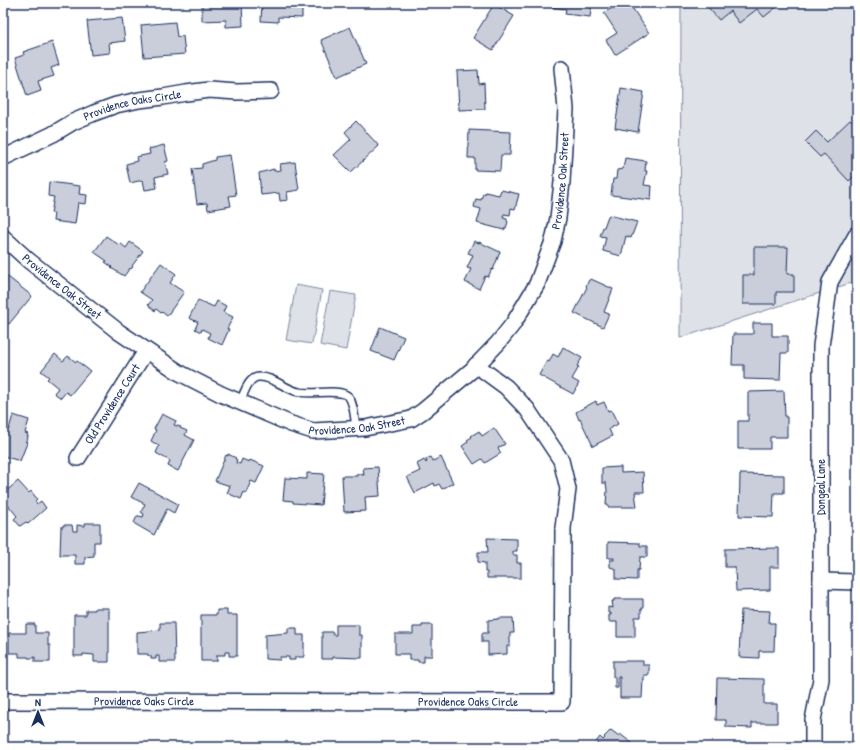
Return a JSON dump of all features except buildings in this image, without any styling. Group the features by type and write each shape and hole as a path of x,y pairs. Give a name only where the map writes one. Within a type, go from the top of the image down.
{"street":[{"name":"Providence Oak Street","path":"3,237 28,260 119,332 180,373 221,394 291,424 313,431 356,429 388,424 411,418 423,411 476,365 498,343 513,324 537,284 553,241 558,218 562,182 566,109 562,68"},
{"name":"Providence Oaks Circle","path":"3,158 53,134 73,122 116,105 186,92 209,90 237,92 271,91"},
{"name":"Dongeal Lane","path":"813,747 813,720 821,679 821,346 830,282 857,234"},
{"name":"Old Providence Court","path":"78,458 146,351"},
{"name":"Providence Oaks Circle","path":"3,701 562,702 563,528 568,489 561,460 526,409 506,387 476,365"},
{"path":"821,581 857,582"}],"lane":[{"path":"240,402 251,380 259,377 268,379 299,392 341,393 348,396 351,402 356,429"}],"shaded area":[{"path":"681,3 857,3 857,281 680,338"},
{"path":"296,285 322,290 312,344 286,340"},
{"path":"330,291 356,295 346,350 320,345"}]}
